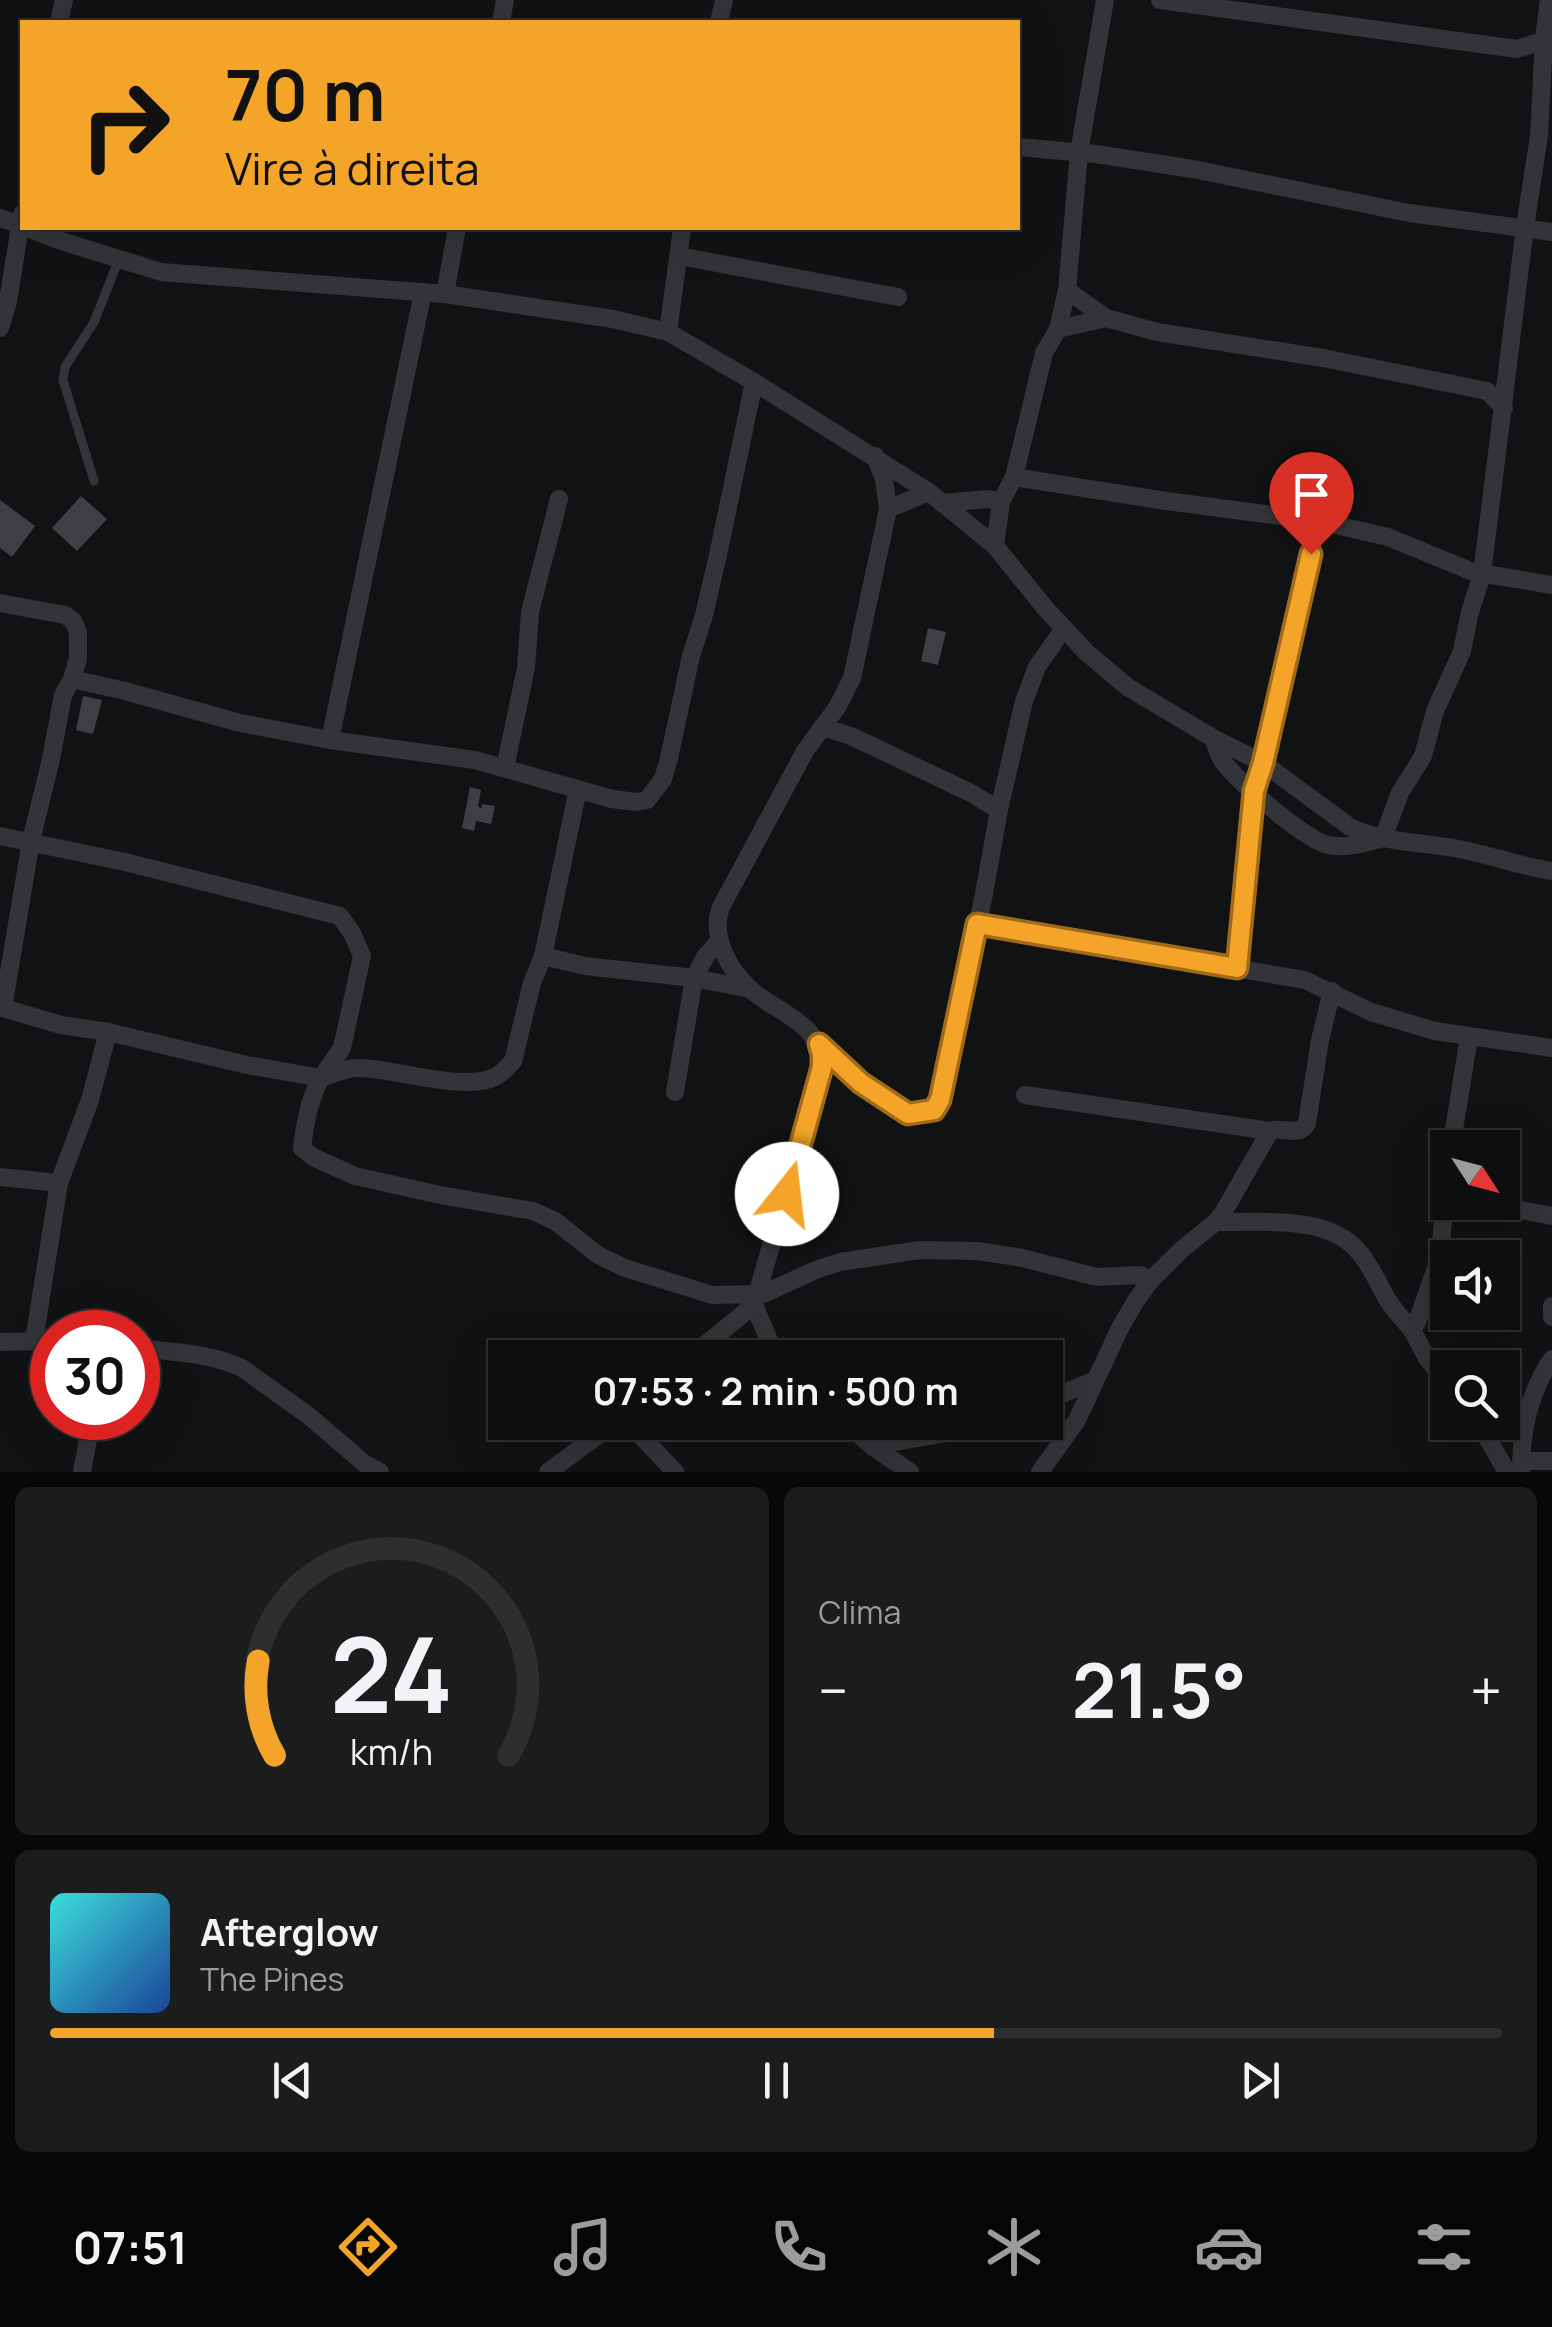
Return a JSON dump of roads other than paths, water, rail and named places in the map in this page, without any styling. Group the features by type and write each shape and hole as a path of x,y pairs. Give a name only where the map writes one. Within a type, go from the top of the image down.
{"street":[{"path":"995,546 1001,502 1014,477 1044,353 1058,329 1067,290 1079,154 1105,0"},
{"path":"1160,0 1517,49 1548,39"},
{"path":"1382,838 1400,793 1422,756 1435,711 1462,652 1482,574 1539,136 1549,0"},
{"path":"1517,49 1543,70"},
{"path":"1020,148 1096,154 1409,213 1552,232"},
{"path":"0,328 22,230"},
{"path":"42,230 161,272 445,294 668,332 874,456 936,498 995,546 1086,652 1130,688 1263,763 1350,827 1382,838 1461,849 1552,872"},
{"path":"445,294 457,230"},
{"path":"668,332 682,230"},
{"path":"679,256 898,297"},
{"path":"1067,290 1106,318 1157,332 1323,358 1487,391 1504,408"},
{"path":"330,740 422,292"},
{"path":"1058,329 1106,318"},
{"path":"1487,391 1506,376"},
{"path":"72,679 240,723 475,760 612,799 647,800 663,779 718,555 754,382"},
{"path":"874,456 884,480 888,509 852,678 805,752 721,907 715,926 728,961 750,989 798,1021 861,1083 908,1114 934,1110 940,1100 1024,700 1037,667 1064,628"},
{"path":"1014,477 1318,521 1388,537 1473,572 1552,585"},
{"path":"888,509 936,498 988,498 1001,502"},
{"path":"506,768 526,668 530,612 560,499"},
{"path":"1237,968 1254,791 1318,521"},
{"path":"0,602 65,615 73,621 80,643 72,679 63,695 31,841 2,1008 61,1025 322,1078 355,1067 464,1083 493,1079 512,1061 532,984 544,956 578,790"},
{"path":"844,696 851,736"},
{"path":"822,727 851,736 999,810"},
{"path":"1213,738 1221,759 1314,841 1332,846 1357,845 1382,838"},
{"path":"0,836 125,862 340,916 362,956 342,1048 309,1106 302,1148 355,1176 534,1211 555,1221 598,1256 624,1268 712,1295 755,1300"},
{"path":"977,924 1305,980 1371,1012 1435,1031 1552,1048"},
{"path":"675,1092 694,978 718,942"},
{"path":"544,956 585,966 694,978 750,989"},
{"path":"1040,1472 1077,1420 1121,1326 1150,1281 1224,1213 1270,1131 1276,1128 1300,1132 1307,1123 1332,991"},
{"path":"46,1310 60,1184 90,1100 108,1032"},
{"path":"1455,1130 1469,1037"},
{"path":"770,1340 755,1300 818,1085 822,1067 819,1044"},
{"path":"1025,1095 1270,1131"},
{"path":"0,1177 60,1184"},
{"path":"1520,1210 1552,1216"},
{"path":"1412,1330 1436,1268 1443,1220"},
{"path":"1216,1222 1296,1223 1330,1231 1355,1247 1430,1362"},
{"path":"712,1340 755,1300 818,1269 920,1250 977,1251 1098,1277 1135,1274 1150,1281"},
{"path":"712,1295 729,1326"},
{"path":"1552,1306 1552,1317"},
{"path":"0,1342 30,1342"},
{"path":"160,1351 207,1357 242,1368 380,1472"},
{"path":"1516,1468 1529,1405 1540,1376 1552,1360"},
{"path":"1063,1393 1095,1380"},
{"path":"82,1472 88,1440"},
{"path":"548,1472 592,1440"},
{"path":"645,1440 674,1472"},
{"path":"865,1440 910,1472"},
{"path":"872,1446 906,1440"},
{"path":"1493,1440 1516,1468"},
{"path":"1516,1468 1552,1461"}],"lane":[{"path":"94,480 63,380 65,367 94,322 119,259"}]}
